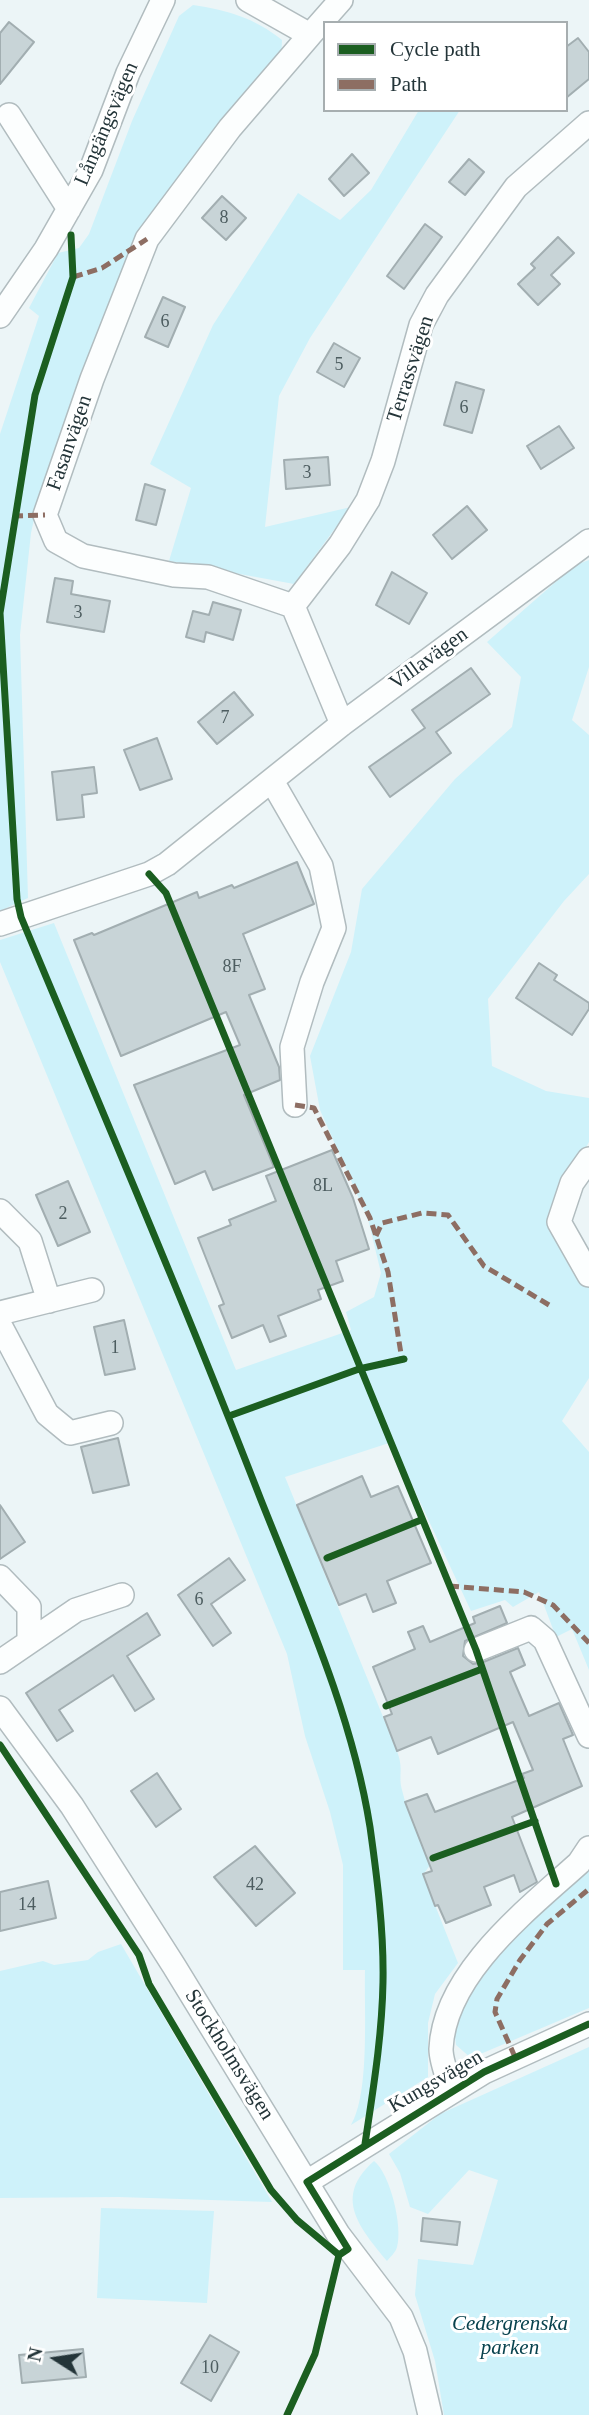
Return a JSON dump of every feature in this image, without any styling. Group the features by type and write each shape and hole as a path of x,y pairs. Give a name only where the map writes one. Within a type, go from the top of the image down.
{"street":[{"name":"Långängsvägen","path":"0,316 46,250 91,170 128,72 163,0"},
{"path":"248,0 310,35 341,0"},
{"name":"Fasanvägen","path":"293,606 208,577 174,575 83,556 56,541 45,515 92,379 146,239 230,128 310,35"},
{"path":"9,115 69,209"},
{"name":"Terrassvägen","path":"293,606 340,545 368,500 383,461 421,325 438,295 516,187 589,123"},
{"path":"46,250 71,235 90,201 91,170"},
{"name":"Villavägen","path":"0,924 149,874 167,864 342,724 589,541"},
{"path":"293,606 342,724"},
{"path":"272,781 321,866 334,928 312,982 292,1046 295,1105"},
{"path":"589,1158 572,1183 559,1222 589,1275"},
{"path":"0,1211 30,1241 49,1301"},
{"path":"0,1313 92,1290"},
{"path":"0,1325 47,1414 69,1433 111,1423"},
{"path":"0,1577 29,1607 29,1642"},
{"path":"0,1662 76,1610 122,1595"},
{"path":"476,1650 531,1628 545,1640 589,1736"},
{"name":"Stockholmsvägen","path":"0,1708 72,1805 348,2249 401,2317 415,2351 430,2415"},
{"name":"Kungsvägen","path":"452,2091 441,2052 446,2015 469,1972 579,1863 589,1848"},
{"name":"Kungsvägen","path":"307,2182 484,2072 589,2025"}],"green space":[{"path":"193,5 240,16 272,32 282,40 281,61 156,207 40,492 31,533 20,635 28,898 0,911 0,434 39,316 29,308 58,253 79,248 89,234 132,121 179,16"},
{"path":"418,112 459,112 310,338 279,396 265,527 351,507 294,584 169,561 191,488 150,464 213,325 298,193 340,220 371,190"},
{"path":"589,560 589,667 572,720 589,735 589,874 564,901 488,999 492,1066 546,1091 589,1098 589,1142 560,1191 548,1226 573,1273 589,1283 589,1378 562,1421 589,1452 589,1670 572,1629 556,1637 539,1592 513,1607 505,1600 471,1611 392,1442 285,1477 397,1751 405,1799 430,1865 423,1875 458,1963 435,1994 428,2023 428,2077 351,2125 357,2111 364,2073 365,1970 343,1970 343,1865 330,1812 305,1736 287,1654 0,962 0,940 54,923 236,1370 351,1330 346,1312 374,1297 381,1273 368,1219 320,1110 310,1056 351,952 362,889 455,779 512,727 521,677 487,642 575,565"},
{"path":"589,1857 589,2008 471,2058 456,2045 453,2020 467,1991"},
{"path":"121,1944 272,2202 119,2197 0,2198 0,1971 43,1961 54,1965 88,1960 98,1952"},
{"name":"Cedergrenska parken","path":"589,2047 589,2415 444,2415 435,2361 415,2295 418,2259 473,2265 498,2180 469,2170 428,2214 410,2207 400,2173 389,2154 440,2114"},
{"path":"374,2161 380,2167 390,2188 397,2214 397,2247 387,2261 360,2224 353,2199 355,2187 362,2174"},
{"path":"101,2208 214,2211 207,2303 97,2298"}],"building":[{"path":"9,22 34,42 0,84 0,33"},
{"path":"578,38 589,52 589,79 568,96 568,46"},
{"path":"352,154 369,173 344,196 329,179"},
{"path":"469,159 484,172 465,195 449,182"},
{"path":"222,196 246,218 226,240 202,218"},
{"path":"425,224 442,237 404,289 387,276"},
{"path":"558,237 574,253 551,275 560,284 538,305 518,284 535,268 531,264"},
{"path":"163,297 185,307 168,347 145,337"},
{"path":"334,343 360,358 344,387 317,372"},
{"path":"456,382 484,390 472,433 444,425"},
{"path":"559,426 574,448 541,469 527,446"},
{"path":"328,457 330,485 286,489 284,460"},
{"path":"145,484 165,490 156,525 136,520"},
{"path":"467,506 487,530 452,559 433,535"},
{"path":"392,572 427,593 409,624 376,605"},
{"path":"55,578 73,581 71,594 110,601 104,632 47,622"},
{"path":"213,602 241,610 233,640 206,632 204,642 186,637 193,611 209,615"},
{"path":"471,668 490,694 436,732 451,753 390,797 369,767 425,728 412,710"},
{"path":"234,692 253,715 217,744 198,722"},
{"path":"157,738 172,779 140,790 124,750"},
{"path":"94,767 97,793 82,795 84,817 57,820 52,772"},
{"path":"297,862 314,904 243,934 265,989 249,995 279,1067 280,1080 244,1095 274,1167 213,1190 205,1171 175,1184 134,1085 240,1045 226,1012 121,1056 74,940 92,933 94,935 197,892 199,898 232,885 234,888"},
{"path":"539,963 557,975 554,980 589,1003 589,1009 572,1035 516,998"},
{"path":"332,1150 353,1198 369,1249 336,1261 343,1281 318,1290 321,1299 278,1316 286,1336 270,1342 263,1325 232,1338 219,1306 224,1304 198,1238 231,1225 229,1220 276,1201 266,1176"},
{"path":"68,1181 90,1232 58,1246 36,1195"},
{"path":"124,1320 135,1369 105,1375 94,1327"},
{"path":"118,1438 129,1485 93,1493 81,1447"},
{"path":"362,1476 371,1497 398,1486 431,1563 387,1581 396,1603 373,1612 366,1594 339,1605 297,1505"},
{"path":"0,1505 25,1542 0,1559"},
{"path":"229,1558 245,1580 211,1604 231,1633 213,1646 178,1595"},
{"path":"500,1606 507,1623 465,1641 463,1656 473,1664 481,1663 518,1648 525,1665 510,1672 529,1716 559,1703 573,1735 563,1739 582,1786 512,1817 537,1882 520,1892 514,1875 484,1887 491,1905 446,1923 438,1905 435,1906 423,1874 432,1871 405,1802 427,1794 435,1812 524,1778 522,1774 533,1770 513,1722 438,1754 431,1737 397,1751 384,1717 392,1714 373,1667 415,1649 408,1632 423,1626 430,1642 475,1623 473,1617"},
{"path":"147,1613 160,1635 127,1656 154,1699 135,1711 113,1675 59,1710 73,1731 57,1741 26,1693"},
{"path":"157,1773 181,1809 156,1827 131,1791"},
{"path":"255,1846 295,1893 256,1926 214,1877"},
{"path":"48,1881 56,1918 0,1931 0,1892"},
{"path":"423,2218 460,2222 457,2245 421,2241"},
{"path":"210,2335 239,2352 211,2401 181,2383"},
{"path":"83,2349 86,2377 22,2383 19,2355"}],"marked path":[{"path":"73,277 102,268 147,239"},
{"path":"13,516 45,515"},
{"path":"295,1105 314,1108 370,1218 388,1272 402,1360"},
{"path":"376,1236 382,1223 422,1213 448,1215 484,1266 549,1305"},
{"path":"449,1586 524,1592 553,1605 589,1643"},
{"path":"515,2057 495,2012 497,1999 520,1960 547,1924 589,1889"}],"cycle path":[{"path":"71,235 73,277 35,395 0,613 17,899 21,917 173,1281 309,1620 351,1743 370,1827 382,1943 381,2023 365,2144"},
{"path":"149,874 166,893 476,1650 556,1884"},
{"path":"229,1416 359,1369 404,1359"},
{"path":"327,1558 421,1520"},
{"path":"386,1706 482,1669"},
{"path":"0,1745 139,1955 149,1984 271,2190 297,2220 339,2255"},
{"path":"433,1858 535,1821"},
{"path":"287,2415 315,2354 339,2255 348,2249 307,2182 484,2072 589,2024"}]}
